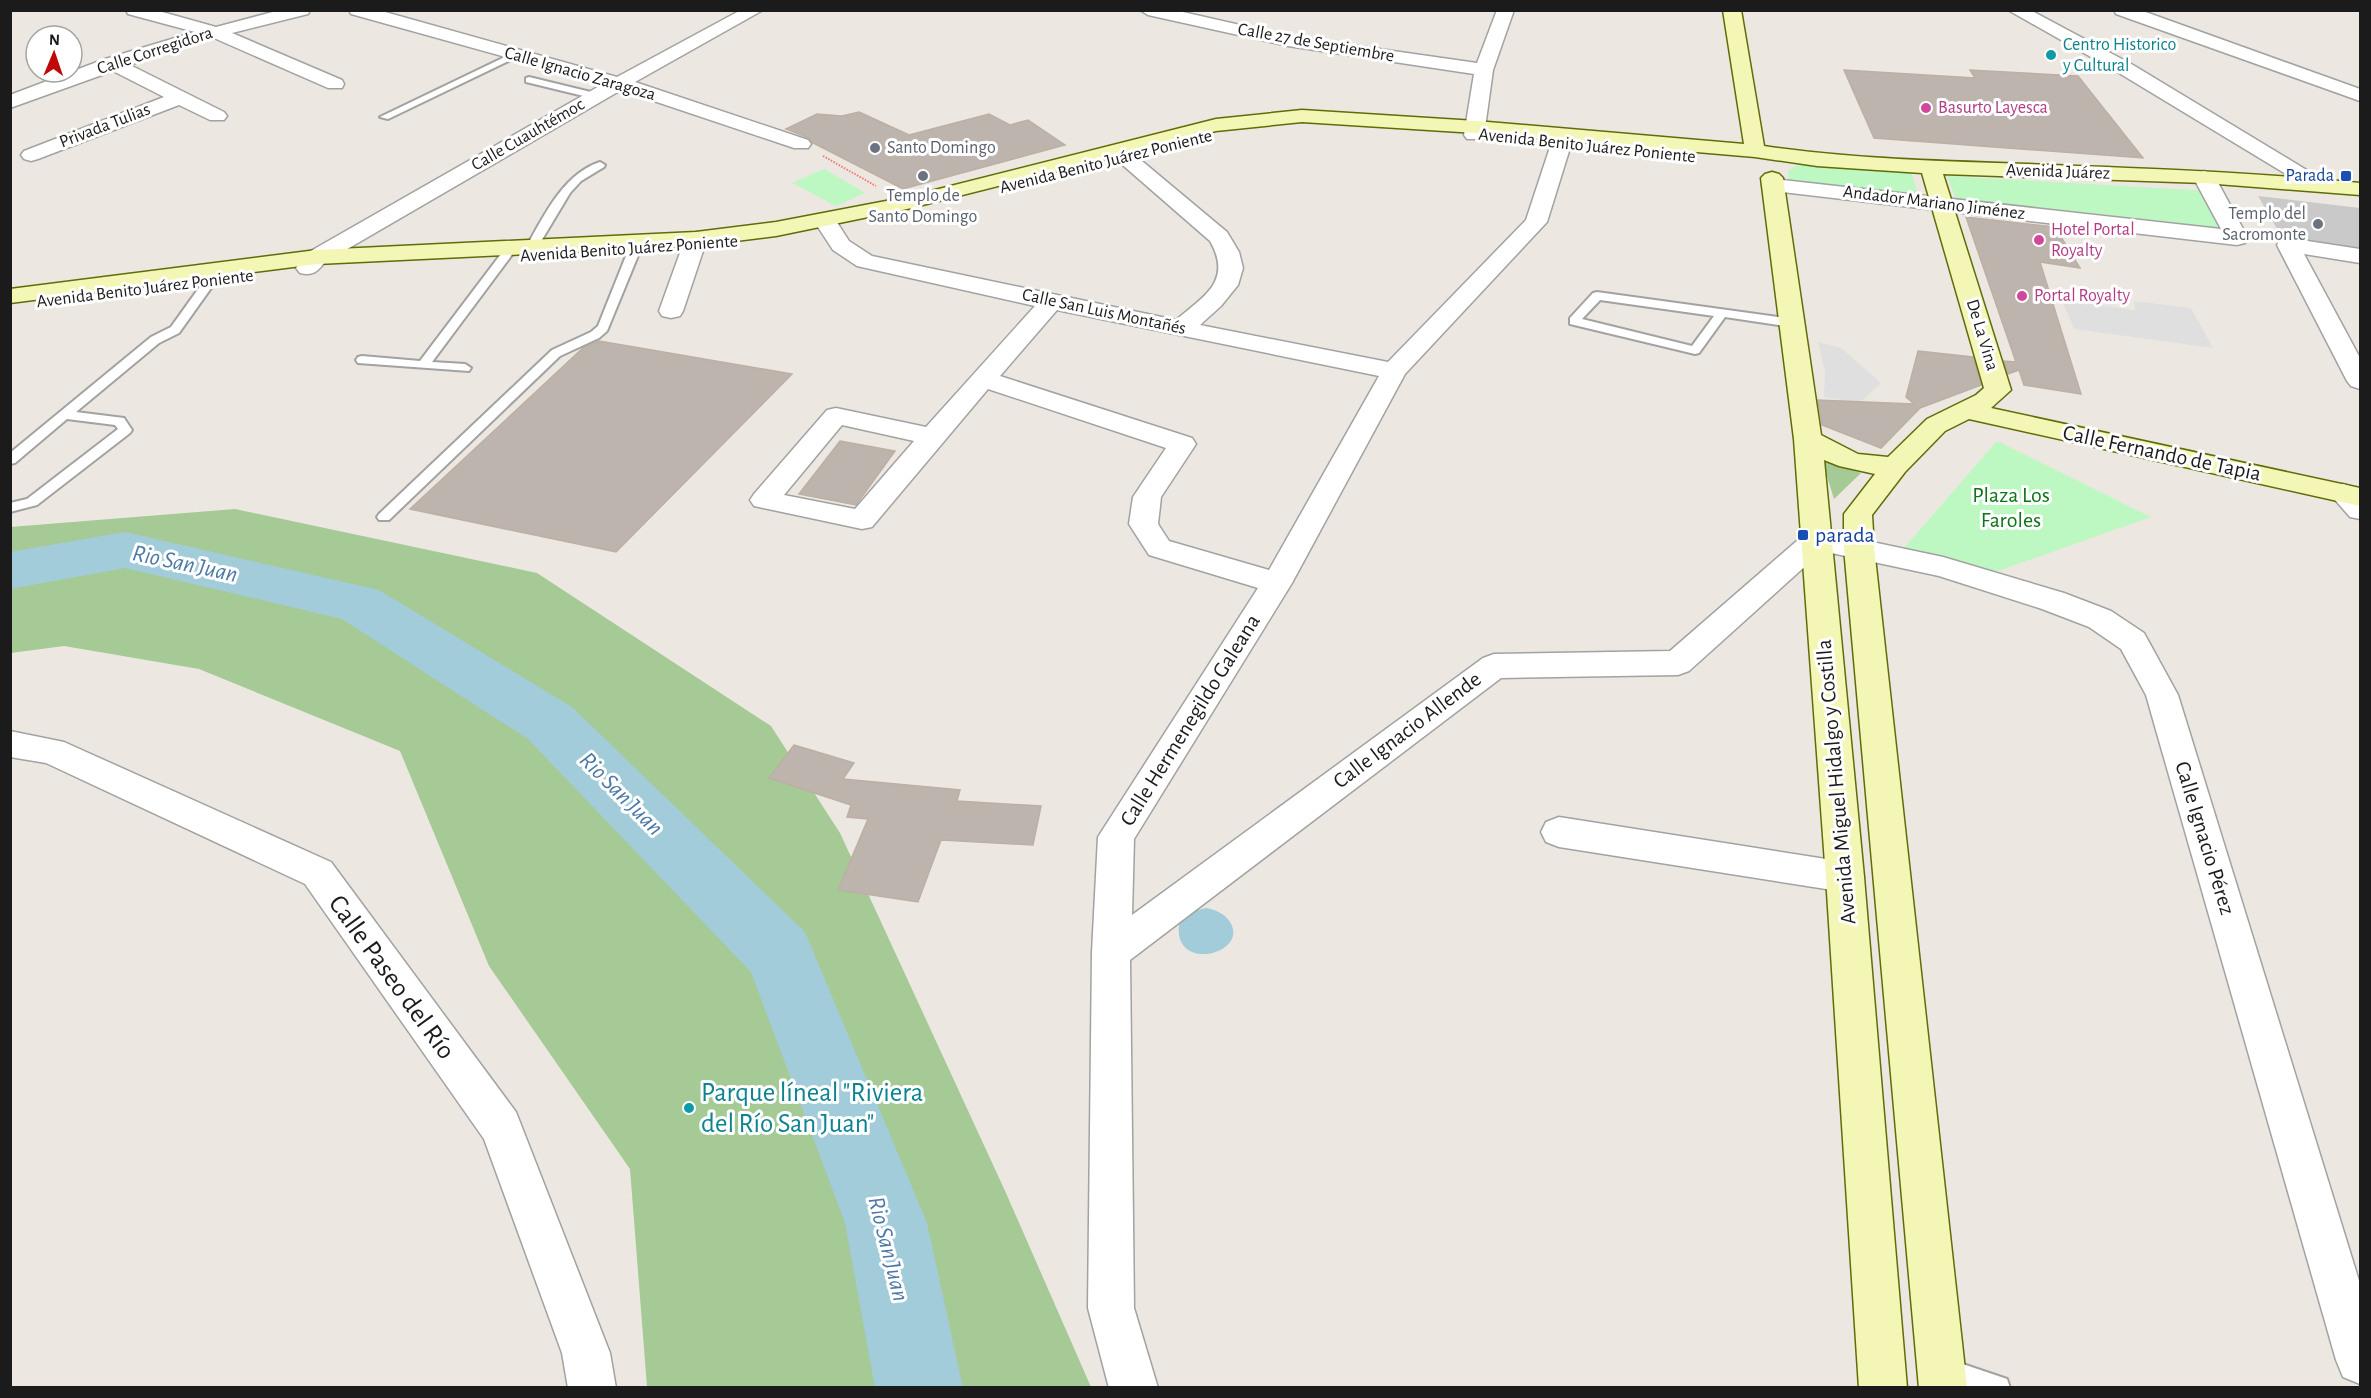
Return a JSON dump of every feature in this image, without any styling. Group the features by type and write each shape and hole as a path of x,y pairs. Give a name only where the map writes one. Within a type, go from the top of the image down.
{"street":[{"path":"134,10 214,32 335,84"},
{"name":"Calle Corregidora","path":"10,102 112,63 167,45 302,10"},
{"name":"Calle Ignacio Zaragoza","path":"357,10 619,83 801,144"},
{"name":"Calle Cuauhtémoc","path":"312,263 596,96 755,10"},
{"name":"Calle 27 de Septiembre","path":"1148,10 1288,41 1484,70"},
{"path":"1475,131 1484,70 1506,10"},
{"name":"Avenida Miguel Hidalgo y Costilla","path":"1732,10 1767,171 1808,439 1845,877 1882,1388"},
{"path":"2016,10 2126,69 2316,184"},
{"path":"2121,10 2361,95"},
{"path":"112,63 217,116"},
{"name":"Privada Tulias","path":"31,155 179,98"},
{"name":"Avenida Benito Juárez Poniente","path":"10,296 312,263 781,237 907,203 1121,154 1224,134 1304,124 1475,131 1563,139 1671,155 1736,161 1767,171"},
{"name":"Avenida Benito Juárez Poniente","path":"1563,139 1767,171"},
{"name":"Calle Hermenegildo Galeana","path":"1134,1388 1111,1308 1111,952 1116,837 1277,582 1394,371 1536,222 1563,139"},
{"path":"1121,154 1219,237 1229,254 1232,270 1224,290 1181,328"},
{"name":"Avenida Benito Juárez Poniente","path":"827,224 917,209 1121,154"},
{"path":"1671,155 1744,155 1767,171 1817,160"},
{"name":"Avenida Juárez","path":"1767,171 1817,160 1931,167 2204,177 2361,189"},
{"name":"De La Vina","path":"1858,531 1895,466 1936,425 1985,401 1998,390 1931,167"},
{"name":"Andador Mariano Jiménez","path":"1767,171 1941,203 2237,238 2204,177"},
{"name":"Calle San Luis Montañés","path":"827,224 837,244 847,253 865,261 1051,302 1394,371"},
{"path":"671,311 695,242"},
{"path":"2361,256 2288,245 2361,381"},
{"name":"Avenida Benito Juárez Poniente","path":"10,307 212,275"},
{"path":"932,437 836,416 764,500 862,520 1051,302"},
{"path":"984,379 1182,444 1147,497 1143,524 1159,548 1277,582"},
{"name":"Calle Fernando de Tapia","path":"1963,410 2355,500"},
{"path":"1808,439 1825,451 1847,461 1872,466 1895,466"},
{"name":"Avenida Miguel Hidalgo y Costilla","path":"1858,531 1942,1378"},
{"name":"Calle Ignacio Pérez","path":"1816,540 1858,531 1943,567 2054,601 2100,620 2133,641 2162,695 2361,1360"},
{"name":"Calle Ignacio Allende","path":"1111,952 1494,666 1678,663 1816,540"},
{"name":"Calle Paseo del Río","path":"10,744 52,751 318,873 501,1127 586,1353 592,1388"},
{"path":"1559,832 1845,877"}],"lane":[{"path":"386,117 516,55"},
{"path":"529,80 596,96"},
{"path":"424,364 520,252 566,191 577,179 600,165"},
{"path":"384,517 556,353 603,328 637,246"},
{"path":"10,460 155,340 175,330 212,275"},
{"path":"1722,313 1695,350 1574,321 1597,296 1722,313 1792,323"},
{"path":"362,360 465,368"},
{"path":"10,508 32,502 124,430 119,421 65,415"},
{"path":"1942,1378 1998,1388"}],"path":[{"path":"801,144 907,203"}],"shaded area":[{"name":"Templo del Sacromonte","path":"2258,196 2360,208 2360,251 2284,241"},
{"path":"2062,300 2135,310 2134,301 2191,308 2213,348 2074,329"},
{"path":"1818,342 1841,348 1881,383 1859,403 1824,397 1825,372"}],"green space":[{"path":"1815,164 1911,172 1919,198 1789,184 1788,171 1798,165"},
{"path":"824,169 865,193 836,206 792,183"},
{"path":"1947,176 2209,191 2230,233 1958,204"},
{"name":"Plaza Los Faroles","path":"1997,441 2151,517 1981,577 1904,548"},
{"path":"1822,460 1861,473 1834,499"},
{"path":"235,509 537,573 771,726 840,833 1006,1193 1091,1387 647,1387 630,1169 489,966 400,751 199,669 64,646 11,653 10,527"}],"water":[{"path":"1206,908 1225,916 1230,922 1233,933 1230,943 1221,950 1210,954 1198,954 1187,949 1180,940 1179,925 1189,912"}],"building":[{"path":"1844,70 1975,78 1970,70 2078,76 2143,158 1874,138"},
{"path":"859,112 909,135 989,114 1010,125 1028,120 1065,145 903,189 813,143 809,138 786,129 817,114 842,116"},
{"name":"Portal Royalty","path":"1966,217 2055,227 2080,268 2040,262 2081,394 2024,385 2019,370 2008,374 2004,361 2016,362"},
{"path":"599,341 792,374 616,552 410,509 583,348"},
{"path":"1918,351 1973,357 1981,385 1920,408 1881,448 1822,425 1818,400 1914,404 1906,397"},
{"path":"840,441 895,451 856,505 799,494"},
{"path":"794,745 854,763 843,779 960,790 957,801 1041,806 1033,845 941,840 918,902 838,890 868,819 847,817 851,805 769,778"}],"waterway":[{"name":"Rio San Juan","path":"10,571 125,550 359,604 550,723 780,954 886,1223 919,1388"}],"place":[{"name":"Centro Historico y Cultural","path":"2051,55"},
{"name":"Basurto Layesca","path":"1926,108"},
{"name":"Santo Domingo","path":"875,148"},
{"name":"Templo de Santo Domingo","path":"923,176"},
{"name":"Parada","path":"2346,176"},
{"name":"Templo del Sacromonte","path":"2318,224"},
{"name":"Hotel Portal Royalty","path":"2039,240"},
{"name":"Portal Royalty","path":"2022,296"},
{"name":"parada","path":"1803,535"},
{"name":"Parque líneal \"Riviera del Río San Juan\"","path":"689,1108"}]}
